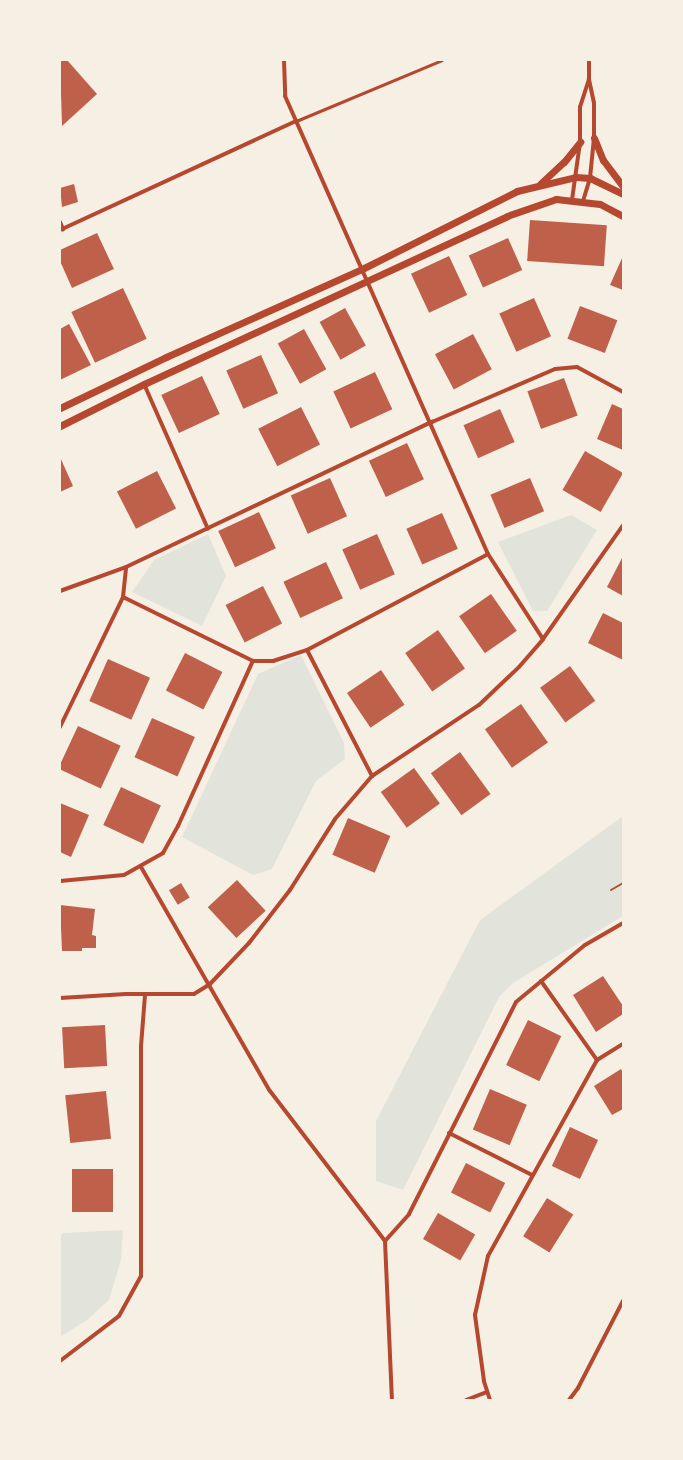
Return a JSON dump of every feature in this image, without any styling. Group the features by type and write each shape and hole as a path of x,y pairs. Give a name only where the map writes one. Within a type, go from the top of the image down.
{"street":[{"path":"284,60 285,96 432,422 488,554 543,639"},
{"path":"583,201 590,178 594,138 594,103 589,79 589,60"},
{"path":"572,200 580,142 580,107 589,79"},
{"path":"60,222 61,229 296,121"},
{"path":"594,138 603,160 623,187"},
{"path":"538,186 564,162 580,142"},
{"path":"60,408 166,357 362,269 517,191 576,177 590,178 623,194"},
{"path":"60,426 144,384 368,282 507,216 556,199 600,204 623,216"},
{"path":"60,591 126,567 432,422 522,381 555,369 577,368 623,392"},
{"path":"144,384 208,529"},
{"path":"60,998 126,994 194,994 210,984 249,943 290,890 335,819 372,776 479,705 543,639 623,525"},
{"path":"122,597 253,661 269,662 307,650 488,554"},
{"path":"60,727 122,597 126,567"},
{"path":"307,650 372,776"},
{"path":"60,881 124,875 163,853 178,826 253,661"},
{"path":"141,866 270,1091 384,1241 392,1400"},
{"path":"384,1241 409,1214 516,1002 585,945 623,923"},
{"path":"541,981 597,1060"},
{"path":"60,1361 119,1316 141,1276 141,1046 145,995"},
{"path":"490,1400 487,1392 475,1315 488,1256 597,1060 623,1044"},
{"path":"450,1133 532,1175"},
{"path":"569,1400 578,1388 623,1301"},
{"path":"466,1400 487,1392"}],"lane":[{"path":"296,121 442,60"}],"path":[{"path":"611,890 623,883"}],"shaded area":[{"path":"571,515 597,530 547,611 533,611 498,542"},
{"path":"208,534 226,576 202,626 132,592 154,560"},
{"path":"301,655 344,743 345,759 316,781 272,869 253,875 182,837 258,674"},
{"path":"623,816 623,916 513,983 499,997 403,1190 376,1181 376,1121 480,920"},
{"path":"123,1230 121,1260 109,1300 87,1320 60,1337 60,1236 63,1233"}],"building":[{"path":"67,60 97,94 62,126 60,62"},
{"path":"74,184 78,202 62,207 60,188"},
{"path":"530,220 607,225 604,266 527,261"},
{"path":"97,233 114,269 72,288 60,261 60,250"},
{"path":"508,238 522,270 483,287 469,255"},
{"path":"449,256 467,295 429,313 411,274"},
{"path":"623,256 623,290 610,285"},
{"path":"123,288 147,339 95,363 71,312"},
{"path":"534,298 551,336 516,352 499,313"},
{"path":"580,306 617,320 605,353 567,339"},
{"path":"345,308 366,346 340,360 320,322"},
{"path":"69,324 91,365 60,380 60,329"},
{"path":"304,329 326,369 300,384 278,344"},
{"path":"473,334 492,369 454,390 435,354"},
{"path":"261,355 278,393 243,409 226,370"},
{"path":"375,372 392,409 351,429 333,391"},
{"path":"202,376 220,414 179,433 161,395"},
{"path":"564,378 578,416 541,429 527,391"},
{"path":"612,404 623,409 623,450 597,439"},
{"path":"301,407 320,444 277,466 258,429"},
{"path":"500,409 515,442 478,458 463,425"},
{"path":"407,443 424,479 386,497 369,461"},
{"path":"585,451 623,473 601,512 562,490"},
{"path":"60,457 73,486 60,492"},
{"path":"157,471 176,508 136,529 117,491"},
{"path":"330,478 347,516 308,534 291,495"},
{"path":"530,478 544,511 504,528 490,495"},
{"path":"259,512 276,548 235,567 218,531"},
{"path":"442,513 458,549 422,564 406,529"},
{"path":"377,534 395,574 360,590 342,549"},
{"path":"623,556 623,596 607,587"},
{"path":"326,562 343,598 300,618 283,582"},
{"path":"263,586 282,623 245,642 226,605"},
{"path":"491,594 517,631 485,653 459,616"},
{"path":"603,613 623,623 623,660 588,643"},
{"path":"438,630 465,669 432,691 405,653"},
{"path":"185,653 222,672 203,709 166,690"},
{"path":"108,659 150,678 131,720 89,701"},
{"path":"570,666 595,701 565,723 540,688"},
{"path":"381,670 404,705 370,728 347,693"},
{"path":"521,704 548,743 512,768 485,729"},
{"path":"152,718 195,737 177,776 135,757"},
{"path":"78,726 121,746 101,788 60,769 60,765"},
{"path":"460,752 491,794 461,815 431,773"},
{"path":"414,768 440,804 407,828 381,792"},
{"path":"121,787 161,806 143,844 103,825"},
{"path":"60,803 89,815 71,857 60,852"},
{"path":"348,818 390,836 375,873 332,855"},
{"path":"237,880 266,911 236,938 208,907"},
{"path":"181,883 190,898 178,905 169,890"},
{"path":"60,905 95,909 92,935 96,936 96,948 82,948 82,951 62,951"},
{"path":"603,976 623,1006 623,1014 596,1032 573,995"},
{"path":"528,1020 561,1036 539,1081 506,1065"},
{"path":"105,1025 107,1066 64,1068 62,1027"},
{"path":"621,1069 623,1073 623,1109 612,1115 594,1086"},
{"path":"490,1089 527,1105 510,1145 473,1130"},
{"path":"106,1091 111,1139 70,1143 65,1095"},
{"path":"570,1127 598,1140 580,1179 552,1166"},
{"path":"466,1163 505,1183 490,1212 451,1192"},
{"path":"72,1169 113,1169 113,1212 72,1212"},
{"path":"547,1198 573,1214 549,1253 523,1236"},
{"path":"438,1213 475,1234 460,1260 423,1239"}]}
